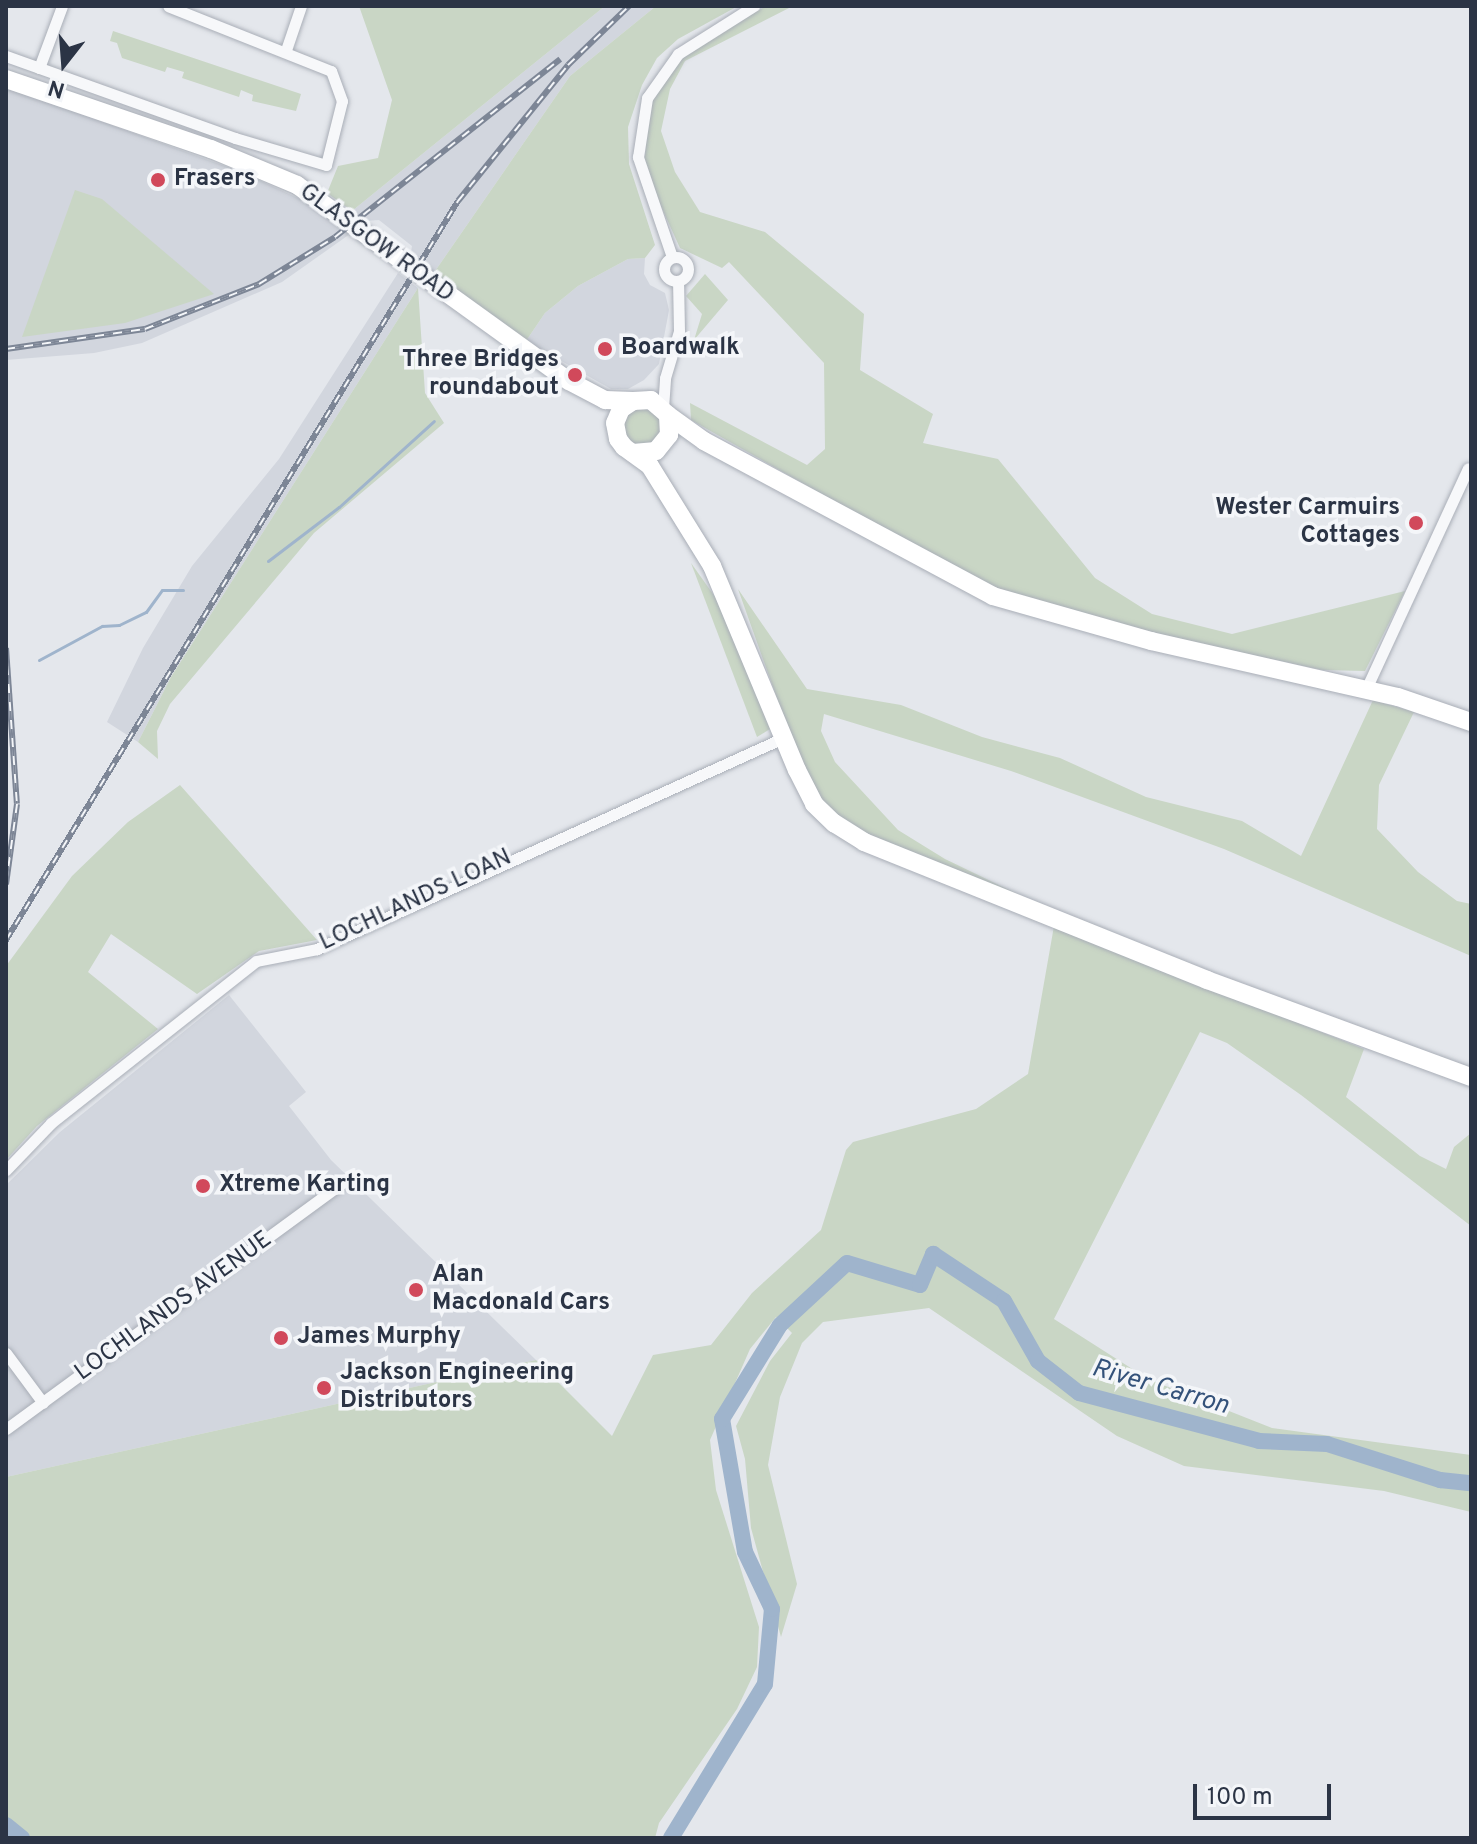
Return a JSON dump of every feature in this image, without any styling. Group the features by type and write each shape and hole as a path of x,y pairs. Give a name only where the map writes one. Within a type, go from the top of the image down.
{"main road":[{"name":"GLASGOW ROAD","path":"6,79 146,116 316,196 472,314 593,394"},
{"path":"593,394 612,402 651,400 713,447 993,596 1151,641 1366,689 1471,722"},
{"path":"593,394 615,423 618,439 650,466 727,595 783,738 814,804 864,842 1207,980 1471,1077"},
{"path":"615,423 621,409 635,400"},
{"path":"665,493 663,446 666,412"},
{"path":"633,453 663,446 713,447"}],"street":[{"path":"39,68 62,6"},
{"path":"168,6 286,50 301,6"},
{"path":"666,412 665,378 679,331 678,281 688,268 683,259 672,257 638,157 647,98 678,54 754,6"},
{"name":"GLASGOW ROAD","path":"6,56 146,116 326,165 342,101 331,71 286,50"},
{"path":"635,400 665,378"},
{"path":"1366,689 1468,468"},
{"name":"LOCHLANDS LOAN","path":"6,1170 51,1123 256,961 317,949 783,738"},
{"name":"LOCHLANDS AVENUE","path":"6,1429 342,1183"},
{"path":"6,1353 43,1403"}],"shaded area":[{"path":"605,6 656,6 570,76 433,274 410,258 412,246 379,220 365,221 352,211"},
{"path":"6,87 244,173 304,201 350,234 282,282 142,343 94,353 6,360"},
{"path":"645,258 644,274 650,285 665,293 669,310 659,364 644,380 628,389 611,389 526,341 545,313 578,286 628,259"},
{"path":"398,273 418,288 171,677 138,742 107,722 143,648 192,566 279,459"},
{"path":"229,995 306,1092 289,1106 331,1160 536,1360 6,1477 6,1185 60,1132"}],"green space":[{"path":"359,6 605,6 352,211 327,193 338,166 378,158 392,100"},
{"path":"656,6 738,6 678,39 657,58 642,85 628,127 629,164 655,245 645,258 628,259 578,286 545,313 526,341 433,274 570,76"},
{"path":"766,6 793,6 685,61 670,89 661,131 675,172 700,212 765,232 864,314 860,370 933,414 923,443 998,459 1095,578 1152,614 1232,634 1405,591 1365,671 1322,670 1178,639 988,588 691,420 690,403 807,465 825,449 824,363 729,262 722,268 680,248 644,169 649,102 686,52"},
{"path":"113,31 301,94 296,111 252,101 253,95 241,90 239,97 182,78 184,72 167,67 165,72 122,58 117,43 110,41"},
{"path":"75,190 102,199 214,294 125,323 22,337"},
{"path":"705,274 728,300 694,340 702,314 686,296"},
{"path":"418,288 425,393 444,423 314,533 170,704 157,731 158,759 138,742 171,677"},
{"path":"643,408 657,413 662,427 657,441 643,446 629,441 624,427 629,413"},
{"path":"691,563 718,601 770,729 757,737"},
{"path":"738,589 807,689 901,705 982,737 1060,758 1146,797 1242,821 1301,856 1373,700 1414,712 1379,785 1377,829 1418,872 1457,901 1471,904 1471,956 1224,849 1011,771 824,714 821,731 835,762 898,830 945,859 1030,900 865,835 825,807 800,763"},
{"path":"180,785 317,940 259,951 197,994 111,934 88,972 158,1029 37,1126 6,1160 6,966 72,876 128,822"},
{"path":"1054,926 1364,1049 1346,1097 1420,1156 1446,1169 1454,1147 1471,1133 1471,1226 1301,1095 1227,1043 1200,1032 1054,1319 1148,1379 1272,1428 1471,1455 1471,1512 1384,1491 1184,1466 1117,1436 929,1308 823,1322 802,1343 780,1397 768,1465 797,1584 781,1637 751,1528 745,1459 736,1426 770,1361 792,1333 776,1317 750,1349 710,1440 716,1490 759,1627 757,1667 737,1709 659,1823 655,1838 6,1838 6,1477 536,1360 612,1436 653,1355 711,1345 752,1293 821,1230 846,1150 853,1142 976,1109 1028,1074"}],"waterway":[{"path":"268,561 339,507 434,421"},
{"path":"39,660 102,626 119,625 146,612 162,590 183,590"},
{"name":"River Carron","path":"671,1838 765,1684 772,1609 745,1552 722,1419 780,1325 847,1263 920,1285 933,1254 1004,1301 1038,1361 1079,1393 1259,1441 1327,1444 1440,1480 1471,1483"},
{"name":"River Carron","path":"6,1825 22,1838"}],"railway":[{"path":"6,940 458,201 568,65 629,6"},
{"path":"6,349 145,329 259,284 335,237 560,59"},
{"path":"6,648 17,804 6,884"}],"place":[{"name":"Frasers","path":"158,180"},
{"name":"Boardwalk","path":"605,349"},
{"name":"Three Bridges roundabout","path":"575,375"},
{"name":"Wester Carmuirs Cottages","path":"1416,523"},
{"name":"Xtreme Karting","path":"203,1186"},
{"name":"Alan Macdonald Cars","path":"416,1290"},
{"name":"James Murphy","path":"281,1338"},
{"name":"Jackson Engineering Distributors","path":"324,1388"}]}
